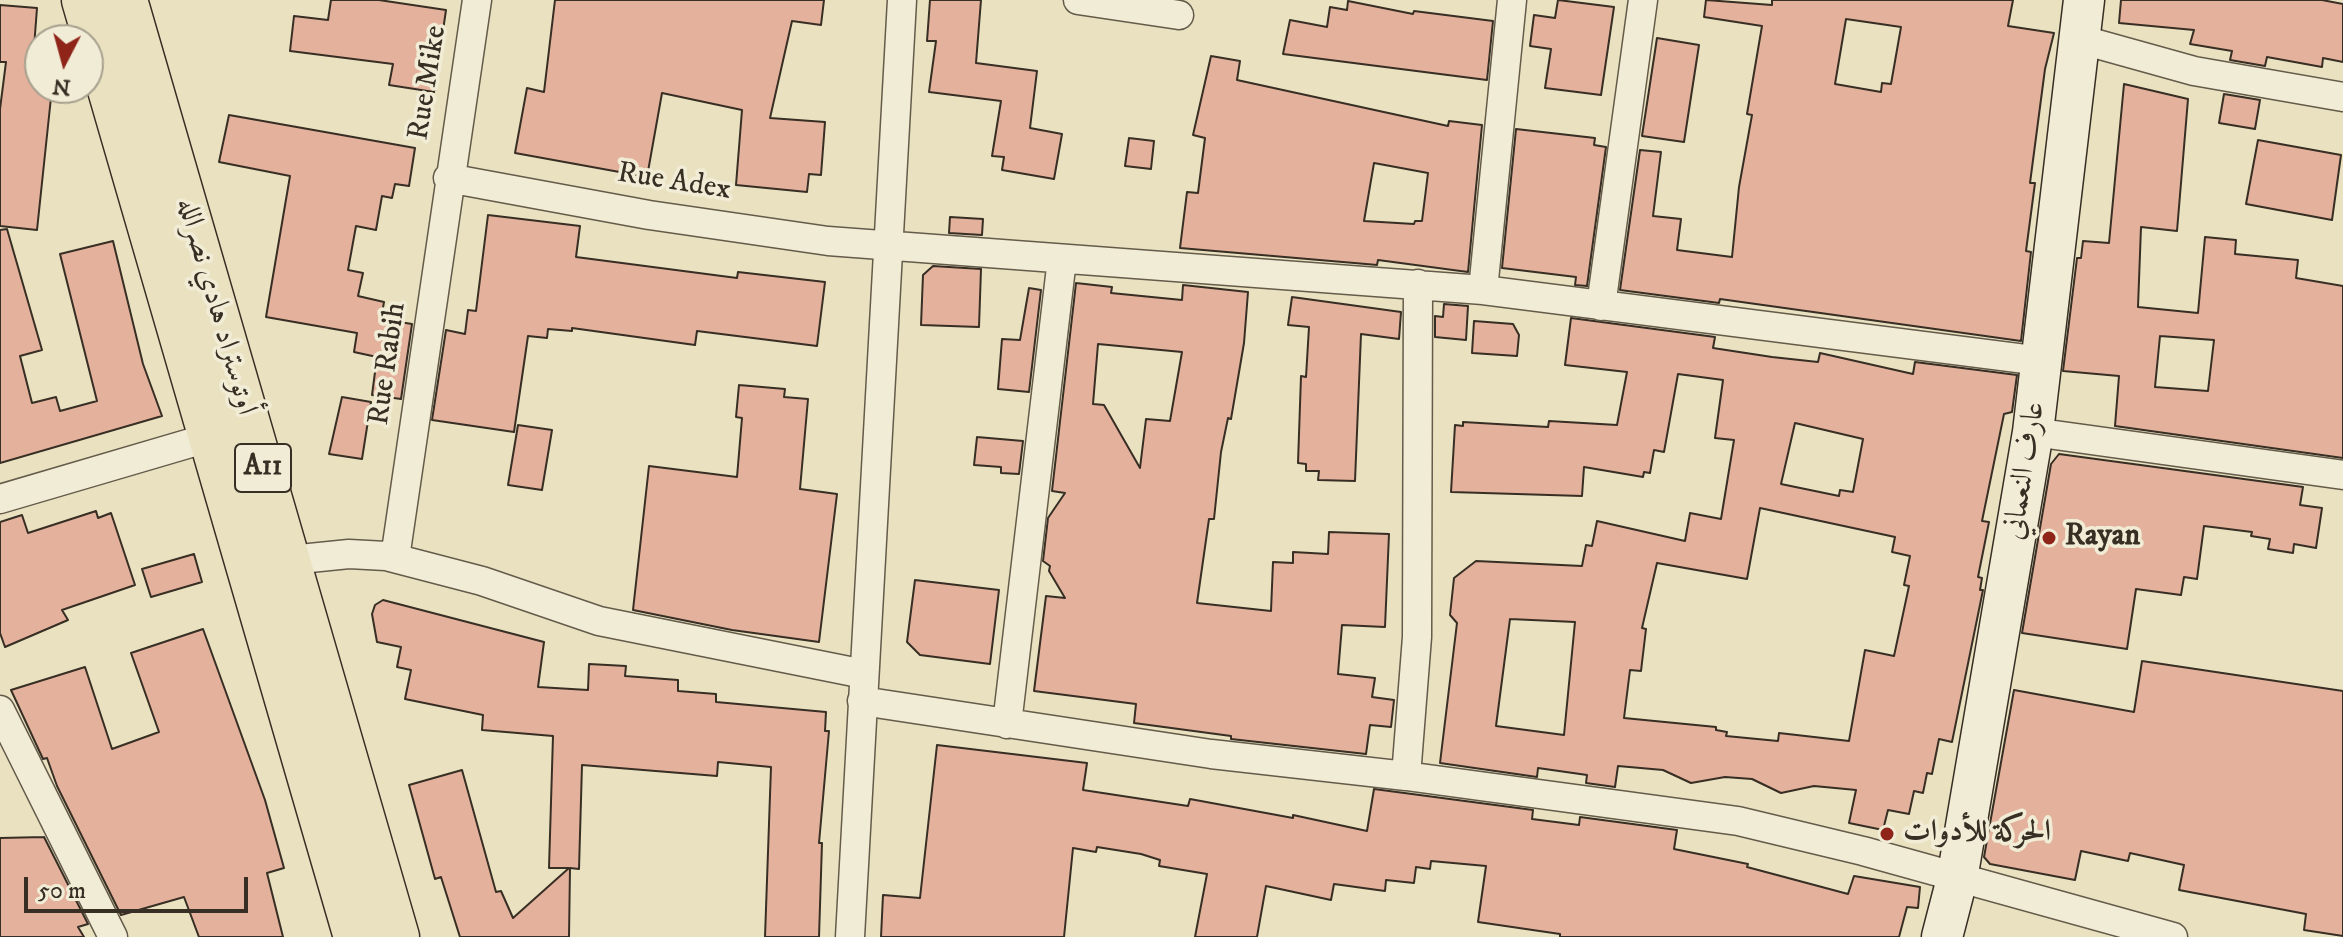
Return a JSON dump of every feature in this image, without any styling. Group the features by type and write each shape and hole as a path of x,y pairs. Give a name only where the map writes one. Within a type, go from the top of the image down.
{"highway":[{"name":"أوتوستراد هادي نصرالله","path":"84,0 356,937"},
{"name":"أوتوستراد هادي نصرالله","path":"125,0 397,937"}],"street":[{"name":"Rue Mike","path":"448,178 477,0"},
{"path":"850,937 902,0"},
{"path":"1078,0 1179,15"},
{"path":"1483,290 1512,0"},
{"path":"1601,306 1643,0"},
{"path":"2081,19 2194,71 2343,97"},
{"name":"عارف النعماني","path":"1942,937 1957,879 2033,432 2081,19"},
{"name":"Rue Adex","path":"448,178 649,215 890,247 1483,290 2041,361"},
{"name":"Rue Rabih","path":"395,558 448,178"},
{"path":"1007,724 1062,259"},
{"path":"1406,776 1417,637 1418,284"},
{"path":"2033,432 2343,475"},
{"path":"0,499 211,437"},
{"path":"290,560 349,554 395,558 482,581 599,621 1007,724 1211,754 1406,776 1738,821 1863,851 2173,937"},
{"path":"0,710 113,937"}],"building":[{"path":"331,0 379,0 446,10 434,92 389,85 393,64 290,51 294,16 328,20"},
{"path":"555,0 824,0 821,25 792,21 770,118 825,122 821,175 809,174 807,192 736,185 742,110 662,93 647,177 515,153 527,88 544,92"},
{"path":"930,0 981,0 976,63 1037,71 1030,128 1062,134 1054,179 1002,170 1004,157 992,156 1001,101 929,92 936,41 927,41"},
{"path":"1558,0 1614,7 1601,95 1545,88 1551,49 1530,46 1534,15 1555,18"},
{"path":"1706,0 1772,5 1772,0 2013,0 2008,26 2054,33 2045,69 2030,183 2035,183 2026,251 2031,252 2021,341 1720,299 1719,303 1620,290 1640,150 1661,152 1653,216 1681,219 1677,250 1732,257 1739,187 1752,115 1747,114 1762,26 1704,17","holes":["1846,19 1901,27 1891,84 1882,83 1881,92 1835,84"]},
{"path":"2121,0 2322,0 2343,4 2343,62 2323,58 2322,67 2267,57 2265,66 2230,60 2232,51 2190,44 2194,30 2119,23"},
{"path":"1348,1 1413,14 1414,11 1493,21 1487,80 1283,54 1290,20 1327,27 1330,7 1347,10"},
{"path":"0,5 37,8 36,24 24,24 24,104 50,104 37,230 0,226 0,109 6,62 0,62"},
{"path":"1657,38 1699,45 1684,142 1642,136"},
{"path":"1211,56 1240,61 1237,80 1448,126 1449,121 1482,125 1468,272 1378,260 1377,265 1180,248 1187,192 1198,193 1205,138 1193,135","holes":["1374,163 1428,173 1422,221 1415,221 1414,224 1364,221"]},
{"path":"2124,84 2188,99 2177,231 2141,227 2138,307 2198,313 2205,237 2236,240 2235,254 2298,260 2296,278 2343,286 2343,458 2115,426 2119,376 2063,371 2077,258 2081,258 2083,241 2109,243","holes":["2160,336 2214,340 2208,391 2155,387"]},
{"path":"2224,94 2260,100 2255,129 2219,123"},
{"path":"229,115 415,148 409,186 395,184 392,198 382,196 376,230 356,226 348,270 363,273 358,296 384,302 381,319 412,324 401,399 372,395 377,357 354,352 357,333 266,317 290,176 219,162"},
{"path":"1516,129 1595,138 1594,145 1606,147 1587,286 1575,285 1576,277 1502,268"},
{"path":"1129,138 1154,141 1151,169 1125,166"},
{"path":"2258,140 2341,155 2332,220 2246,204"},
{"path":"488,215 580,226 576,257 737,278 738,272 825,282 817,346 697,331 695,345 572,328 572,331 548,329 547,338 528,336 514,432 432,420 446,330 465,334 468,310 476,311"},
{"path":"950,217 983,219 982,235 949,233"},
{"path":"7,229 42,350 20,356 32,403 56,397 60,411 97,401 60,254 113,241 143,364 162,416 0,463 0,230"},
{"path":"933,266 981,269 979,327 921,325 923,275"},
{"path":"1076,283 1112,287 1111,293 1182,300 1183,285 1248,292 1244,343 1231,419 1228,418 1221,452 1214,519 1209,519 1197,603 1271,611 1273,562 1293,563 1293,552 1328,554 1329,532 1389,534 1385,627 1342,625 1338,674 1375,678 1372,697 1394,700 1391,727 1370,725 1366,754 1231,739 1231,736 1134,723 1136,704 1034,691 1046,596 1065,598 1049,571 1050,566 1043,561 1048,518 1065,493 1052,491","holes":["1098,344 1182,352 1170,421 1146,419 1140,468 1104,405 1093,404"]},
{"path":"1029,288 1041,290 1029,392 998,389 1002,339 1020,340"},
{"path":"1292,297 1401,312 1399,339 1361,334 1355,481 1318,480 1319,471 1306,471 1306,464 1298,463 1301,376 1306,377 1309,327 1288,325"},
{"path":"1444,304 1468,306 1466,340 1435,337 1435,316 1443,317"},
{"path":"1571,318 1715,337 1713,348 1772,357 1818,362 1820,353 1913,374 1915,362 2017,375 2012,412 2004,414 1982,521 1989,522 1978,577 1982,578 1980,590 1983,590 1952,742 1939,739 1932,774 1927,773 1923,793 1914,791 1909,814 1888,810 1883,830 1849,823 1856,790 1814,786 1781,793 1752,779 1725,777 1691,783 1663,770 1618,766 1615,787 1586,783 1587,775 1538,768 1537,777 1440,763 1457,623 1450,615 1454,578 1476,561 1582,566 1586,545 1592,546 1597,521 1685,541 1690,513 1721,519 1734,440 1715,438 1723,380 1678,374 1664,452 1654,450 1650,473 1644,472 1643,477 1584,467 1582,496 1451,492 1455,425 1463,426 1463,422 1548,427 1549,421 1617,425 1627,372 1565,365","holes":["1795,423 1863,439 1853,492 1840,490 1839,496 1781,484","1760,508 1895,537 1892,552 1910,556 1904,585 1909,586 1894,656 1865,650 1849,741 1779,733 1778,741 1726,736 1727,732 1716,730 1716,727 1624,718 1630,670 1641,671 1646,629 1642,628 1657,563 1747,579","1510,619 1575,622 1564,735 1496,726"]},
{"path":"1474,321 1513,324 1519,335 1517,356 1472,353"},
{"path":"739,385 785,389 784,397 808,399 800,489 837,494 819,642 732,630 633,610 649,466 737,477 742,418 736,417"},
{"path":"342,397 371,402 362,459 329,454"},
{"path":"518,425 552,430 542,490 508,485"},
{"path":"977,437 1023,441 1019,474 1001,473 1001,467 974,465"},
{"path":"2059,454 2303,487 2300,505 2322,508 2316,548 2294,544 2293,553 2268,549 2270,539 2251,536 2252,532 2204,526 2197,579 2184,577 2181,595 2136,589 2127,649 2022,633 2051,464"},
{"path":"96,511 98,518 111,513 135,585 62,610 68,620 5,647 0,633 0,522 22,515 28,533"},
{"path":"194,554 202,582 151,597 142,569"},
{"path":"915,580 999,590 990,664 920,655 907,642"},
{"path":"383,600 544,642 538,687 588,690 589,664 626,666 625,676 678,680 678,691 716,694 716,702 826,712 825,731 829,731 819,843 822,843 819,937 765,937 771,767 718,762 717,776 582,765 579,869 570,868 569,937 460,937 441,877 435,879 409,785 462,770 496,892 501,891 513,918 569,868 549,868 553,736 482,730 483,715 405,699 411,670 397,667 401,647 377,642 372,614 375,605"},
{"path":"203,629 265,800 284,868 267,873 283,937 199,937 184,897 121,915 57,786 47,758 43,759 11,690 85,667 112,749 159,732 131,653"},
{"path":"2142,661 2343,691 2343,936 2304,930 2306,914 2179,890 2184,865 2130,853 2128,861 2081,851 2075,880 1990,864 1984,857 2014,690 2134,712"},
{"path":"937,745 1087,763 1083,790 1188,806 1190,799 1293,818 1293,815 1367,831 1374,789 1533,810 1532,819 1579,825 1580,817 1677,830 1674,849 1748,864 1747,867 1848,894 1854,876 1920,887 1918,908 1907,907 1899,937 1560,937 1560,934 1478,922 1486,866 1431,861 1430,869 1416,867 1414,883 1386,880 1385,891 1334,884 1331,900 1266,886 1257,937 1195,937 1207,874 1159,866 1160,860 1141,854 1097,847 1096,852 1073,848 1064,937 881,937 883,895 920,898"},
{"path":"44,837 88,924 78,927 84,937 0,937 0,838"}],"place":[{"name":"Rayan","path":"2049,538"},
{"name":"الحركة للأدوات","path":"1887,834"}]}
